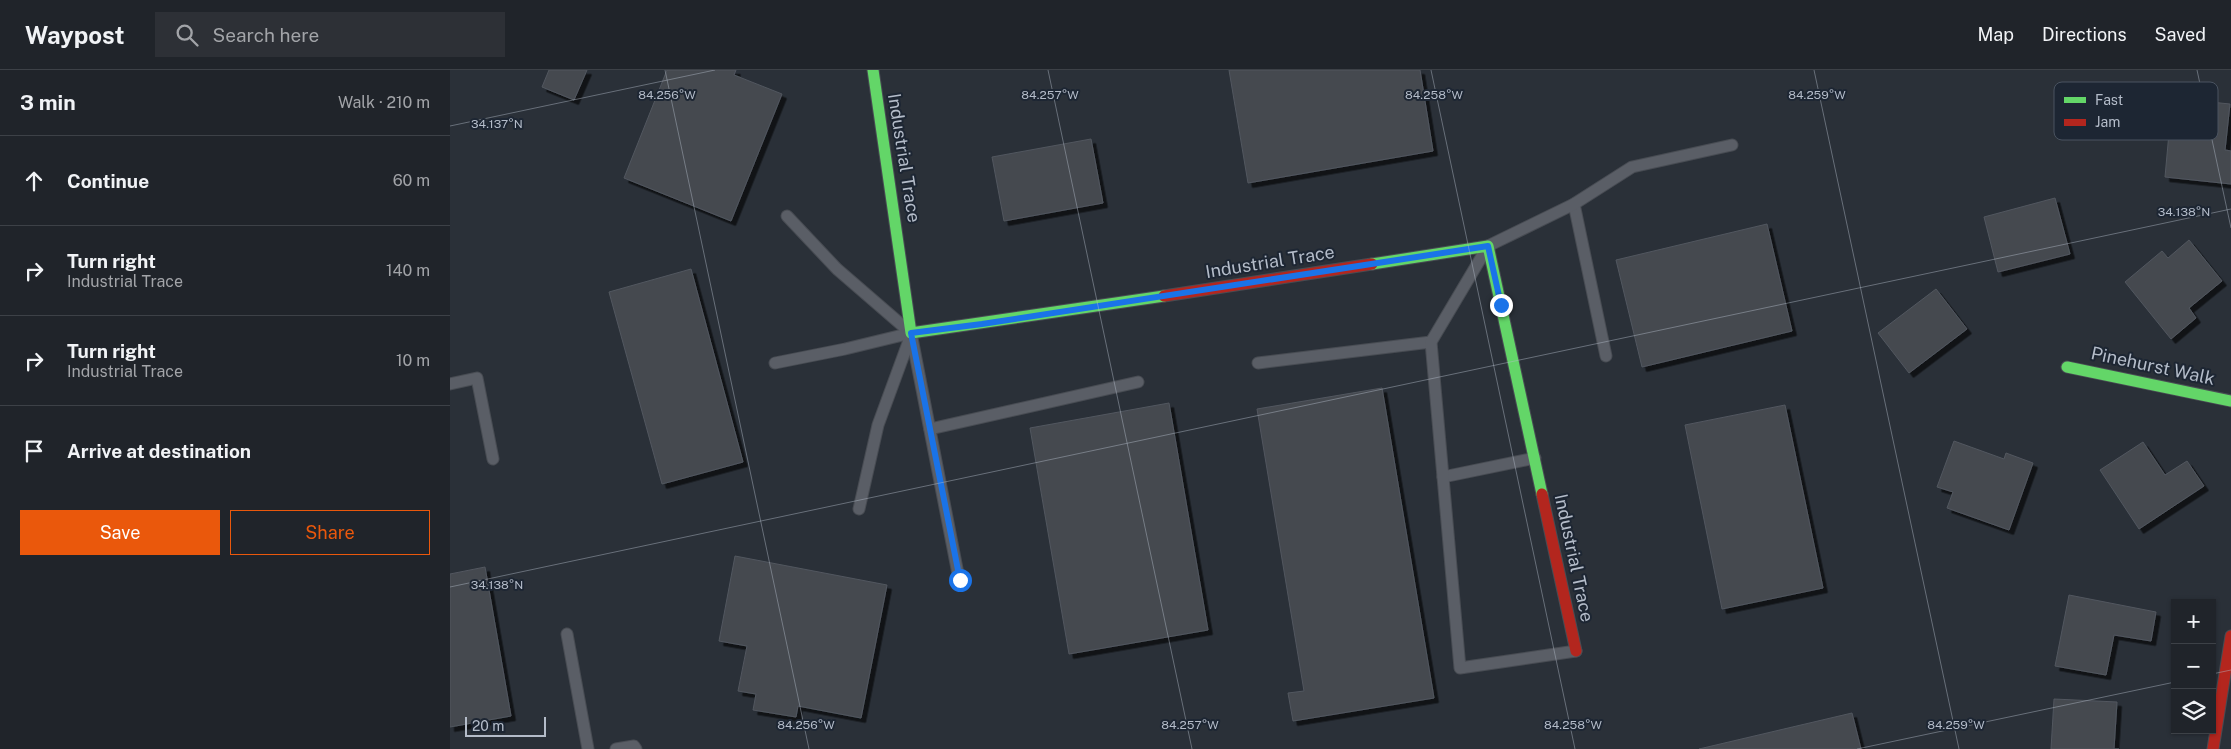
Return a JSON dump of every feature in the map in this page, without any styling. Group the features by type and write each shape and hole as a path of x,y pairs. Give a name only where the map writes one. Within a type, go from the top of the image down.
{"street":[{"name":"Industrial Trace","path":"873,70 911,333 982,324 1488,246 1576,651"},
{"name":"Pinehurst Walk","path":"2067,367 2231,400"},
{"path":"2213,749 2231,636"}],"lane":[{"path":"1576,651 1460,668 1431,342 1488,246 1574,204 1632,166 1732,145"},
{"path":"1574,204 1606,356"},
{"path":"787,216 837,269 911,333 960,580"},
{"path":"775,363 845,350 911,333"},
{"path":"859,509 878,425 911,333"},
{"path":"1258,363 1431,342"},
{"path":"450,384 477,378 493,459"},
{"path":"930,429 1138,382"},
{"path":"1443,477 1535,458"},
{"path":"566,634 588,749"},
{"path":"616,749 634,746 636,749"}],"building":[{"path":"549,70 587,70 574,100 542,87"},
{"path":"667,70 736,70 734,75 782,94 731,221 624,178"},
{"path":"1229,70 1420,70 1433,151 1248,183"},
{"path":"2218,103 2230,104 2225,150 2231,151 2231,184 2165,177 2168,140 2218,140"},
{"path":"1091,139 1103,203 1004,221 992,157"},
{"path":"2055,198 2070,254 1998,272 1984,217"},
{"path":"1767,224 1792,331 1642,367 1616,260"},
{"path":"2189,240 2222,281 2189,308 2196,318 2171,339 2125,282 2162,251 2168,258"},
{"path":"691,269 743,462 662,484 609,292"},
{"path":"1936,289 1967,329 1909,373 1878,333"},
{"path":"1382,388 1434,698 1293,721 1288,693 1304,691 1257,409"},
{"path":"1169,403 1208,630 1069,654 1030,428"},
{"path":"1785,405 1823,588 1722,609 1685,425"},
{"path":"1954,441 2004,459 2006,453 2033,463 2009,530 1947,508 1953,492 1937,487"},
{"path":"2143,442 2165,475 2187,461 2204,486 2139,529 2100,470"},
{"path":"735,556 887,585 861,718 798,706 796,717 753,710 756,694 738,691 747,646 719,641"},
{"path":"485,567 511,716 450,727 450,574"},
{"path":"2069,595 2156,612 2151,641 2114,635 2106,675 2055,666"},
{"path":"2054,699 2117,702 2114,749 2051,749"},
{"path":"1852,713 1861,749 1699,749"}],"traffic: fast":[{"path":"873,70 911,333 1164,296"},
{"path":"1372,264 1488,246 1542,494"},
{"path":"2067,367 2231,401"}],"traffic: jam":[{"path":"1164,296 1372,264"},
{"path":"1542,494 1576,651"},
{"path":"2213,749 2231,636"}],"route":[{"path":"960,580 911,333 982,324 1488,246 1501,305"}]}
